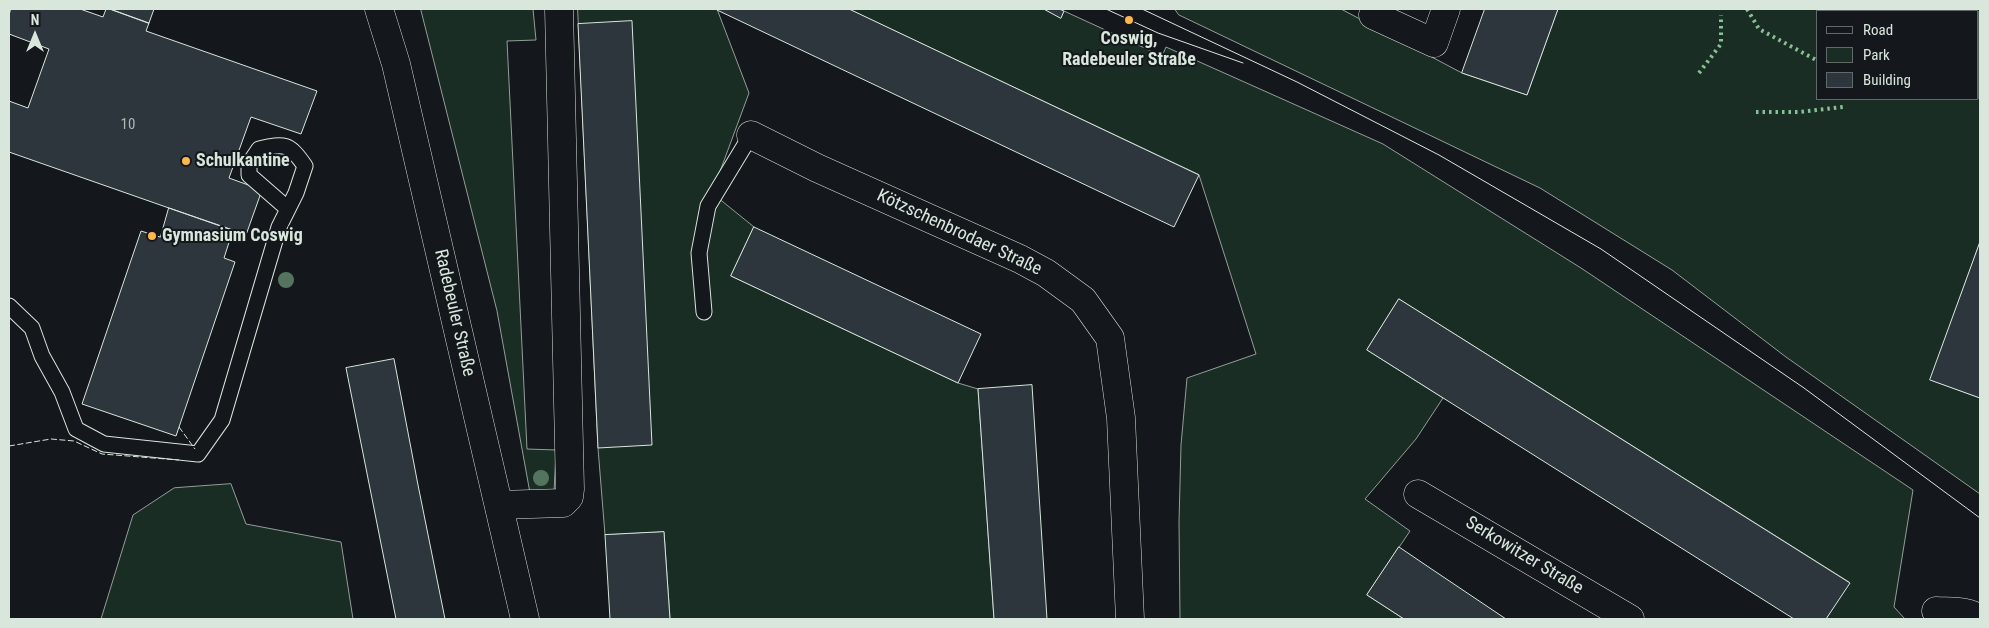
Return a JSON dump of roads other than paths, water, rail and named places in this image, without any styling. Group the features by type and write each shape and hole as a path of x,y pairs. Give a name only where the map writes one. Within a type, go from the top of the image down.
{"street":[{"name":"Radebeuler Straße","path":"379,9 396,64 525,619"},
{"path":"499,505 563,503 569,497 570,489 559,9"},
{"path":"1375,9 1373,15 1434,43 1446,9"},
{"name":"Kötzschenbrodaer Straße","path":"751,135 817,168 1020,259 1046,273 1083,300 1110,338 1121,418 1130,619"},
{"name":"Serkowitzer Straße","path":"1418,494 1630,619"},
{"path":"1936,611 1960,612 1976,616 1979,619"}],"lane":[{"path":"704,312 699,253 708,206 751,135"},
{"path":"9,306 32,328 42,356 62,392 76,429 104,444 198,454 222,420 279,227 288,209"}],"tram line":[{"path":"1106,9 1158,33 1243,63"},
{"path":"1142,9 1297,82 1439,155 1601,249 1804,388 1980,518"}],"place":[{"name":"Coswig, Radebeuler Straße","path":"1129,20"},
{"name":"Schulkantine","path":"186,161"},
{"name":"Gymnasium Coswig","path":"152,236"}]}
